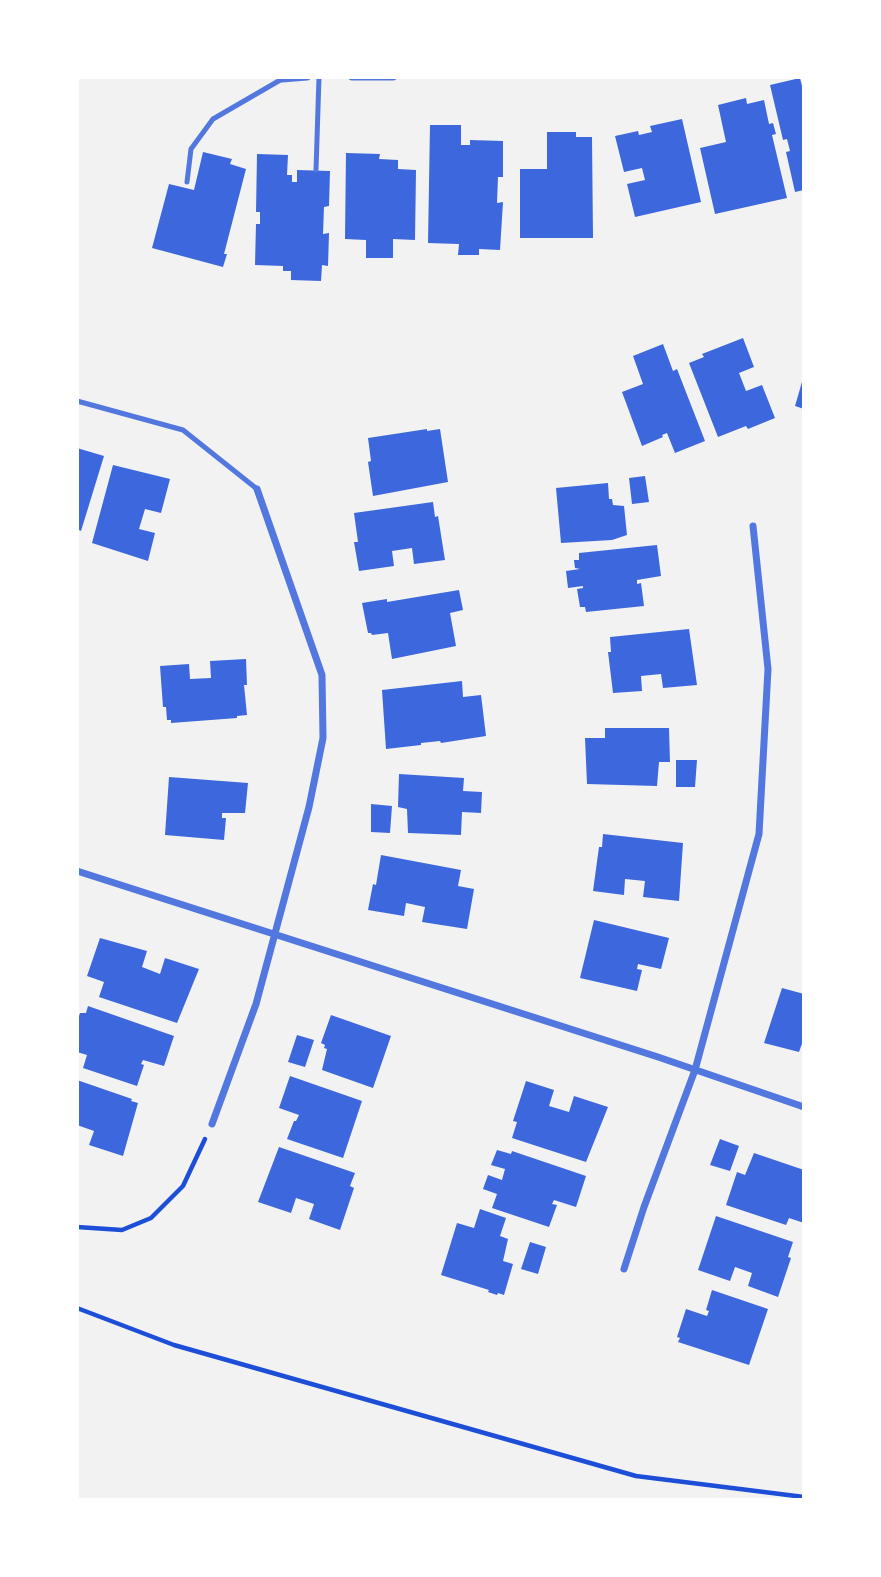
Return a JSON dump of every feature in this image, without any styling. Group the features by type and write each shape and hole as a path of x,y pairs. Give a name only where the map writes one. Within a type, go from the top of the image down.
{"street":[{"path":"282,79 307,77"},
{"path":"352,77 393,77"},
{"path":"212,1124 256,1004 276,935 309,807 323,738 322,675 257,489"},
{"path":"624,1269 695,1070 758,834 768,669 753,526"},
{"path":"77,871 804,1107"}],"lane":[{"path":"316,170 319,77"},
{"path":"187,182 191,149 213,119 282,79"},
{"path":"77,401 183,430 257,489"}],"path":[{"path":"77,1227 122,1230 151,1219 183,1186 212,1124"},
{"path":"77,1308 174,1345 636,1476 804,1497"}],"building":[{"path":"800,78 804,94 804,190 795,192 786,152 790,151 787,139 783,140 770,85"},
{"path":"746,98 747,104 764,100 769,124 773,123 776,134 772,135 787,198 715,214 700,148 726,142 718,105"},
{"path":"682,119 701,202 635,217 627,184 645,180 642,168 624,172 615,136 638,131 639,135 652,132 650,126"},
{"path":"430,125 461,125 461,145 470,145 470,140 503,141 503,177 498,177 497,203 503,202 500,250 479,249 479,255 458,255 459,244 428,243"},
{"path":"547,132 576,132 576,137 592,137 593,238 520,238 520,169 547,169"},
{"path":"203,152 232,159 230,164 246,169 223,267 152,248 169,184 194,190"},
{"path":"346,153 380,154 379,159 398,160 398,169 416,170 415,240 393,239 393,258 366,258 366,240 345,239"},
{"path":"257,154 288,155 287,175 292,175 292,182 297,182 297,170 330,171 329,206 324,207 323,234 329,233 328,266 322,265 321,281 291,280 291,271 283,271 283,266 255,265 256,224 260,224 260,212 256,212"},
{"path":"743,338 754,367 739,373 746,391 762,385 775,418 718,437 689,363 704,357 702,354"},
{"path":"663,344 673,371 677,369 705,441 675,453 667,433 642,446 622,392 643,384 633,356"},
{"path":"804,375 804,409 795,406"},
{"path":"440,429 448,482 373,496 368,438"},
{"path":"77,448 104,456 78,535"},
{"path":"113,465 170,479 161,513 145,509 139,529 155,533 148,561 92,543"},
{"path":"645,476 649,502 632,504 629,478"},
{"path":"608,483 609,499 612,499 613,505 624,506 627,535 612,540 561,543 556,488"},
{"path":"433,502 445,560 414,564 412,548 392,551 394,566 359,571 354,542 358,542 354,513"},
{"path":"657,545 661,576 637,580 637,584 641,583 644,606 586,612 585,607 580,607 577,589 583,586 568,588 566,571 580,569 575,568 574,560 579,560 579,553"},
{"path":"459,590 463,610 450,613 456,646 392,659 388,633 368,633 362,603 387,599 387,602"},
{"path":"689,629 697,685 663,688 661,674 641,676 642,691 613,693 608,652 611,652 610,637"},
{"path":"246,659 247,685 244,685 247,715 171,723 171,720 167,720 166,707 163,707 160,666 189,664 190,679 211,678 210,661"},
{"path":"462,681 463,697 481,695 486,736 386,749 382,690"},
{"path":"605,728 669,728 670,762 659,762 657,786 587,784 585,738 605,738"},
{"path":"676,760 697,760 695,787 676,787"},
{"path":"399,774 464,778 463,791 482,792 481,813 462,812 461,835 408,833 407,809 398,807"},
{"path":"169,777 248,783 245,813 222,813 222,818 226,818 224,840 165,835"},
{"path":"371,804 392,806 390,833 371,832"},
{"path":"603,834 683,843 679,901 643,897 645,881 625,879 624,895 593,891"},
{"path":"381,855 461,870 458,886 474,889 467,929 422,922 425,907 406,903 404,916 368,910"},
{"path":"594,920 669,938 661,969 638,964 637,969 642,970 637,991 580,978"},
{"path":"100,938 147,951 142,967 160,974 165,958 199,969 177,1023 99,997 104,982 87,976"},
{"path":"782,988 804,994 804,1038 799,1052 764,1043"},
{"path":"88,1006 174,1036 164,1066 143,1060 137,1086 83,1068 87,1055 77,1052 77,1022 80,1013 86,1013"},
{"path":"331,1015 391,1036 373,1088 322,1070 327,1049 321,1043"},
{"path":"297,1035 314,1040 305,1067 288,1062"},
{"path":"290,1076 362,1101 343,1158 287,1139 299,1115 279,1108"},
{"path":"77,1080 138,1103 123,1156 89,1145 94,1131 77,1125"},
{"path":"526,1081 554,1090 549,1106 569,1112 574,1096 608,1107 586,1162 512,1138 517,1122 513,1121"},
{"path":"720,1139 739,1146 730,1171 710,1165"},
{"path":"279,1147 355,1173 350,1186 354,1188 340,1230 309,1219 314,1204 296,1198 291,1213 258,1202"},
{"path":"497,1150 511,1154 512,1151 586,1176 576,1207 554,1200 552,1204 557,1205 549,1227 492,1208 497,1194 483,1189 488,1175 502,1180 505,1169 491,1165"},
{"path":"754,1153 804,1170 804,1223 789,1218 786,1225 726,1205 737,1172 745,1175"},
{"path":"480,1209 506,1218 500,1236 508,1239 503,1261 513,1264 504,1295 497,1295 441,1275 457,1223 474,1228"},
{"path":"716,1216 793,1242 788,1257 791,1258 778,1297 748,1286 752,1273 735,1267 730,1281 698,1270"},
{"path":"530,1242 546,1247 538,1274 521,1269"},
{"path":"712,1290 768,1309 749,1365 678,1342 680,1338 677,1337 686,1309 707,1316 709,1311 706,1310"}]}
